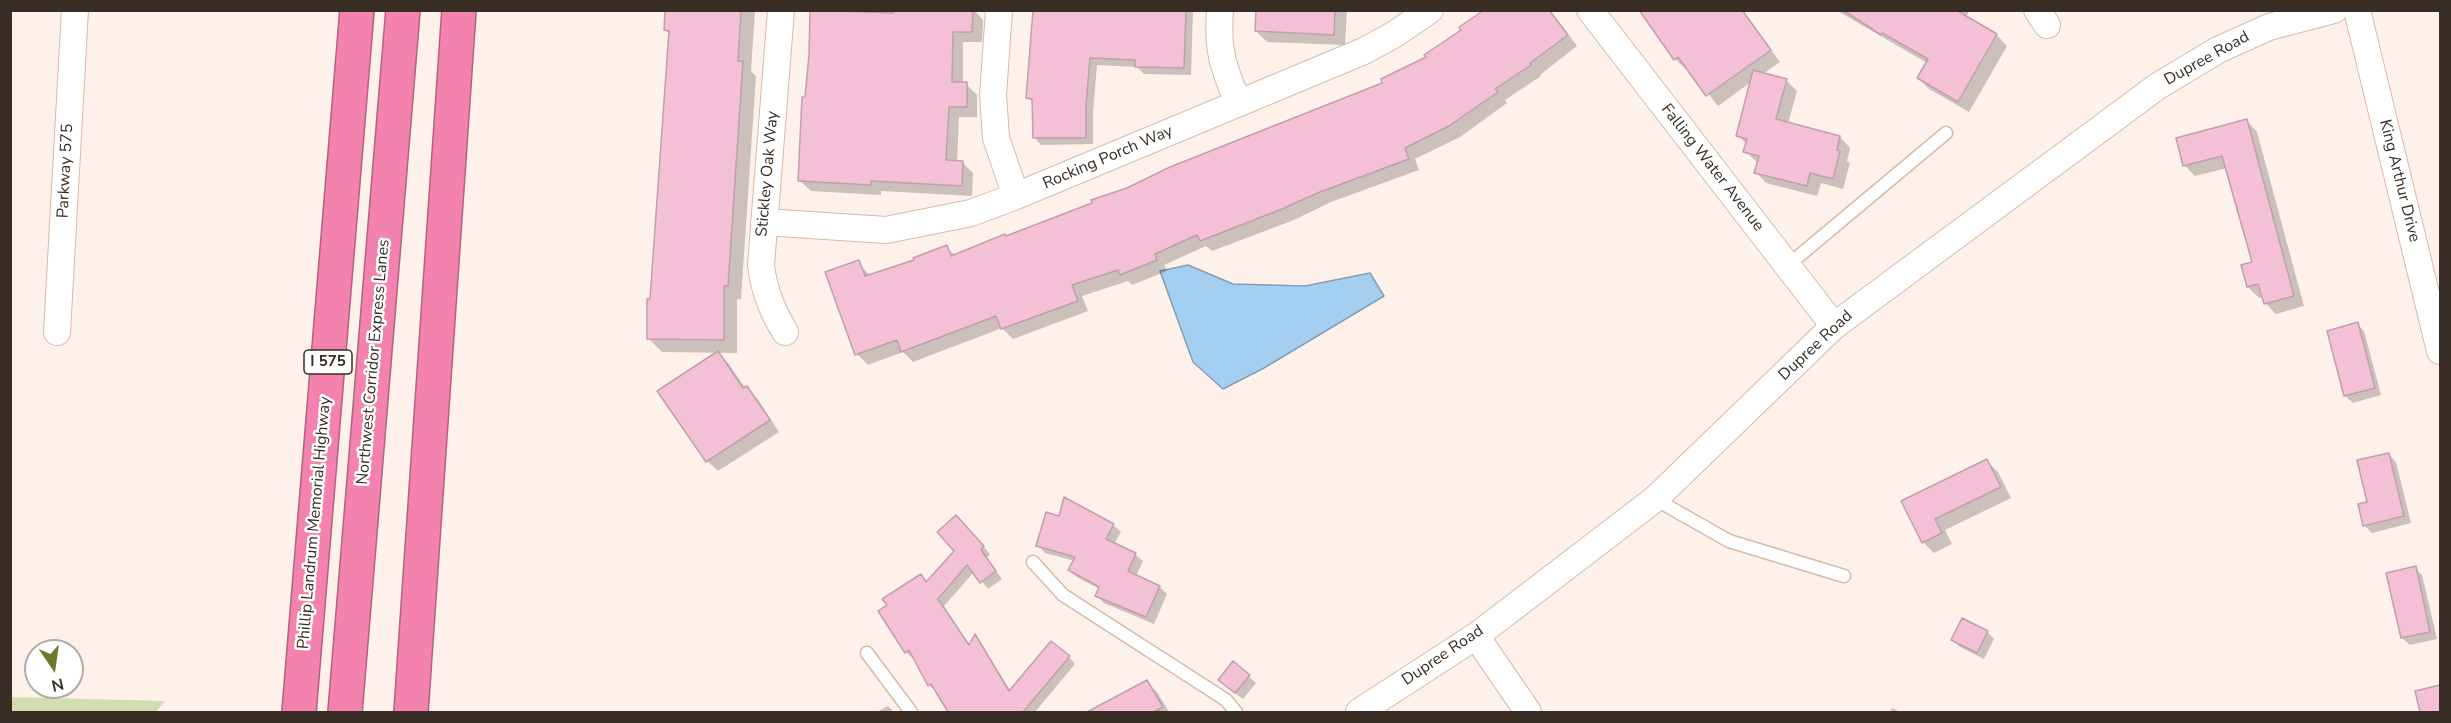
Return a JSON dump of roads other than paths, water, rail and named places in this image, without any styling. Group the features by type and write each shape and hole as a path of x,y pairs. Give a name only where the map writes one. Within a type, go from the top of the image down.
{"highway":[{"name":"Phillip Landrum Memorial Highway","path":"299,712 357,10"},
{"name":"Northwest Corridor Express Lanes","path":"345,712 403,10"},
{"path":"411,712 459,10"}],"street":[{"name":"Parkway 575","path":"57,332 75,10"},
{"name":"Stickley Oak Way","path":"782,10 761,266 764,288 772,311 785,332"},
{"path":"999,10 993,95 996,138 1016,196"},
{"path":"1220,10 1218,39 1222,63 1238,104"},
{"name":"Rocking Porch Way","path":"765,222 886,230 971,213 1364,51 1395,34 1430,10"},
{"name":"Falling Water Avenue","path":"1590,10 1833,326"},
{"name":"Dupree Road","path":"1359,712 1476,636 1655,500 1833,326 2158,86 2218,51 2269,27 2334,10"},
{"name":"King Arthur Drive","path":"2357,10 2440,351"},
{"path":"1476,636 1528,712"}],"lane":[{"path":"1787,266 1946,133"},
{"path":"1655,500 1729,541 1844,576"},
{"path":"1033,562 1063,595 1226,700 1236,712"},
{"path":"867,653 911,712"}],"water":[{"path":"1188,265 1233,284 1305,286 1370,273 1384,296 1264,368 1223,389 1193,362 1160,271"}]}
